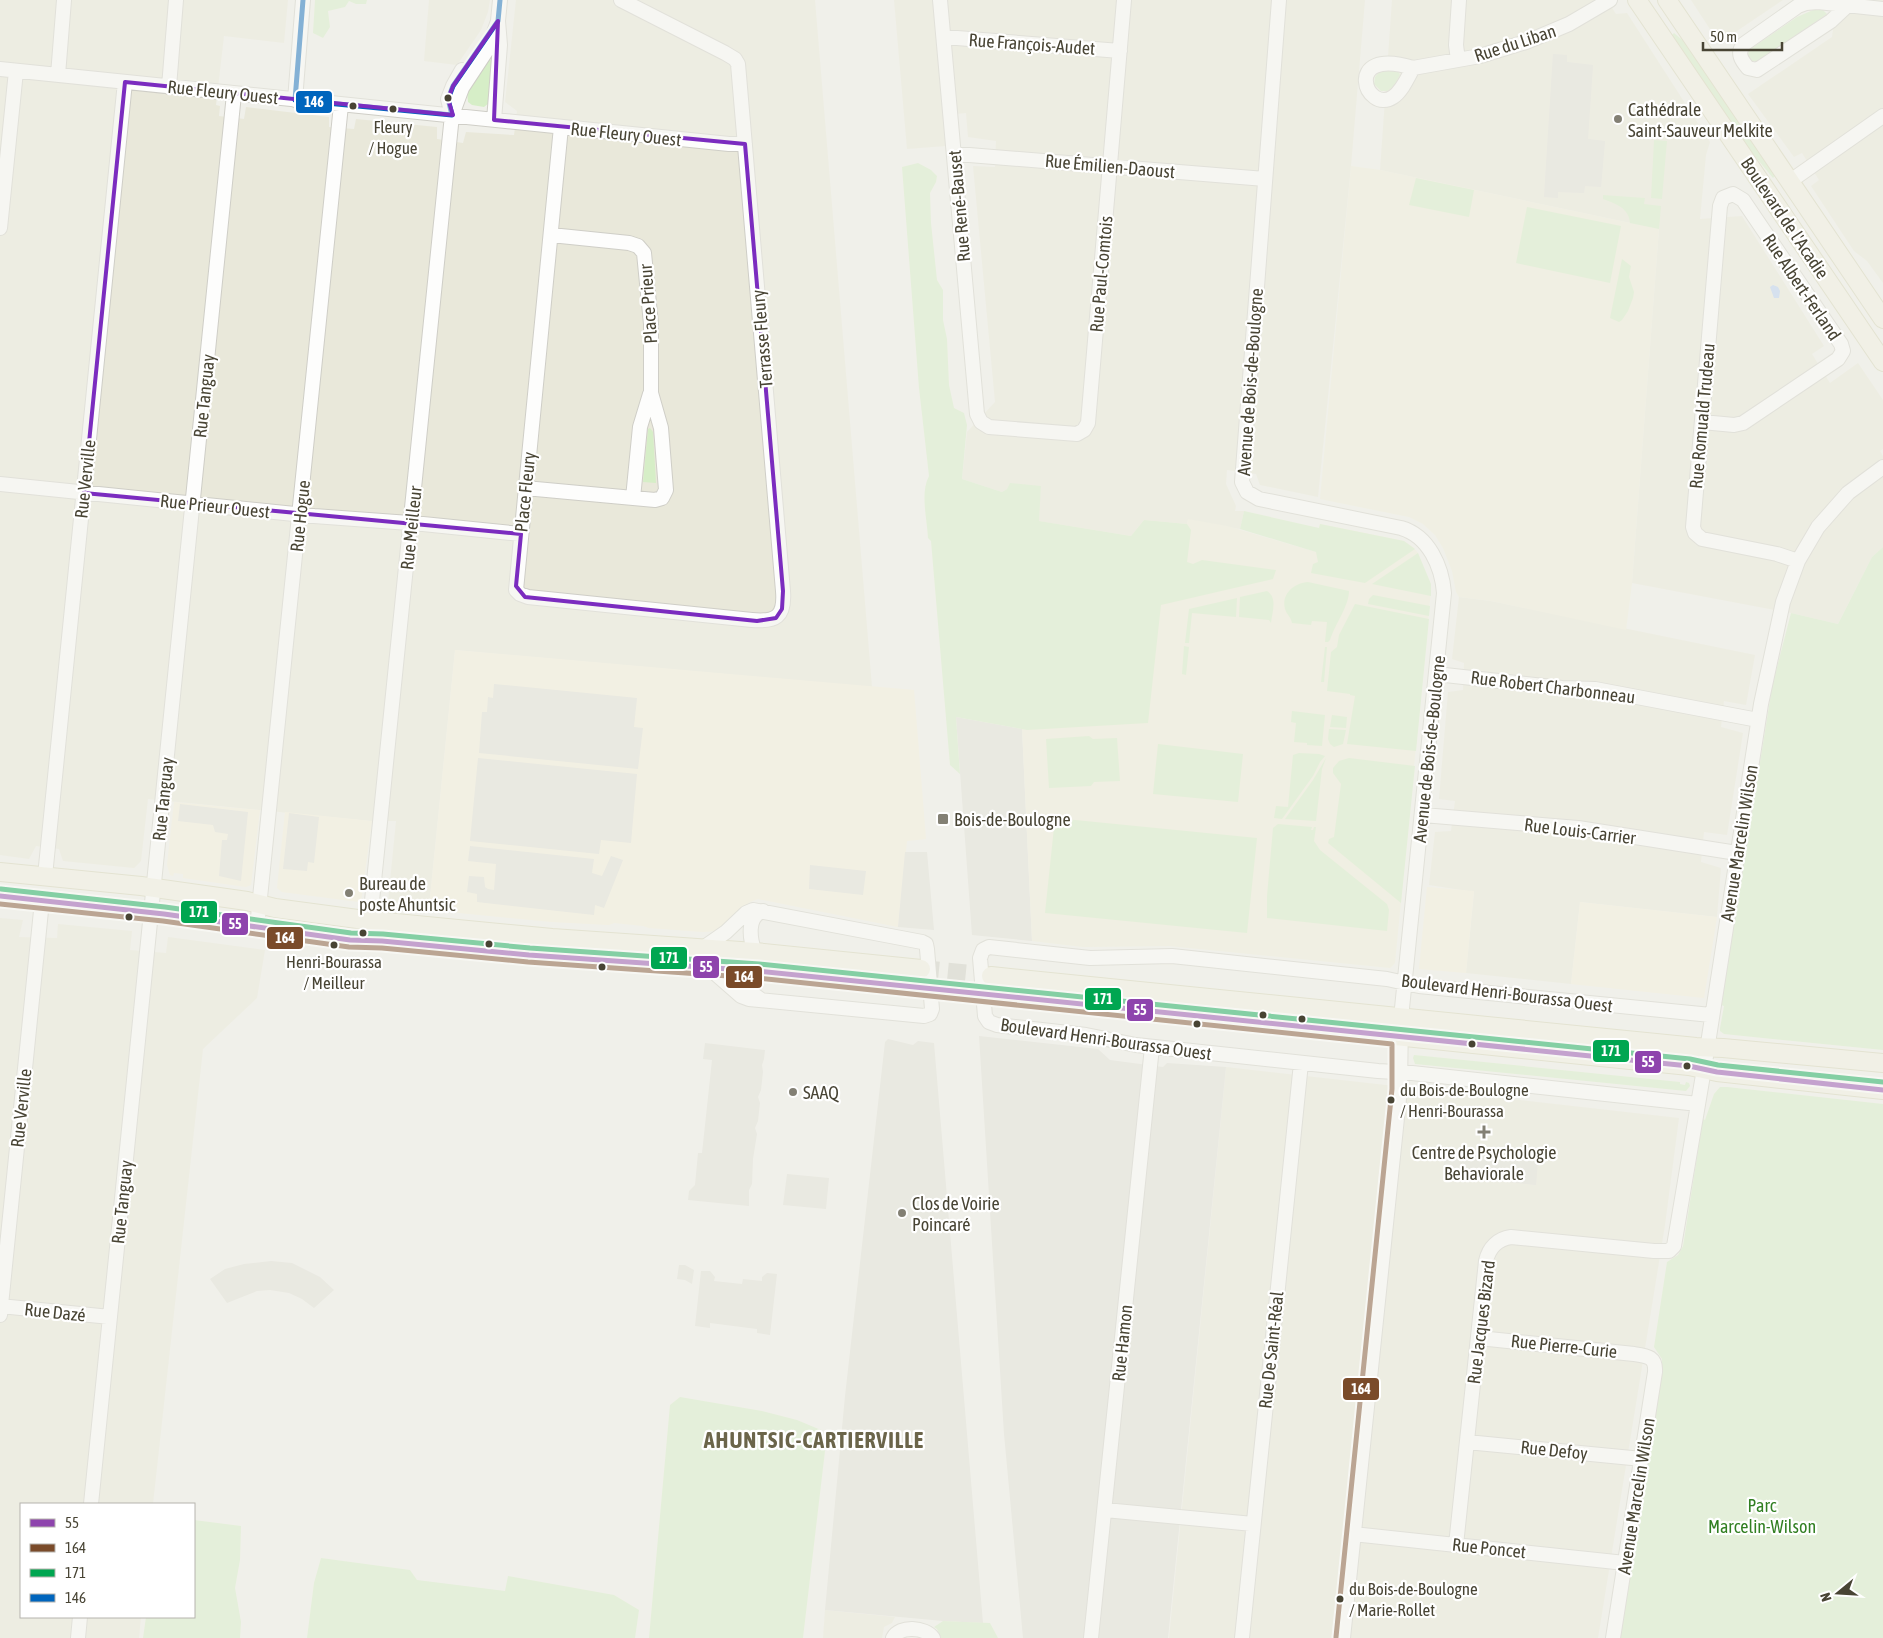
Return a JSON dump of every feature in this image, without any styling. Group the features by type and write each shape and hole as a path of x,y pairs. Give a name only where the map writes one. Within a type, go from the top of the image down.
{"main road":[{"name":"Boulevard de l'Acadie","path":"1637,0 1883,362"},
{"name":"Boulevard de l'Acadie","path":"1667,0 1883,319"},
{"path":"0,872 154,888 260,904 275,908 370,920 543,937 755,952 921,969"},
{"path":"0,896 151,912 350,940 758,971 923,988"},
{"name":"Boulevard Henri-Bourassa Ouest","path":"992,976 1707,1048 1883,1063"},
{"name":"Boulevard Henri-Bourassa Ouest","path":"992,995 1704,1069 1883,1090"}],"street":[{"path":"58,75 64,0"},
{"path":"169,87 176,0"},
{"path":"295,100 303,0"},
{"path":"494,120 500,45 498,21 500,0"},
{"name":"Terrasse Fleury","path":"620,0 726,53 737,63 784,596 779,615"},
{"name":"Rue René-Bauset","path":"940,0 976,411"},
{"name":"Rue Paul-Comtois","path":"976,411 981,422 989,427 1077,434 1086,428 1124,0"},
{"name":"Avenue de Bois-de-Boulogne","path":"1279,0 1242,470 1243,486 1250,494 1259,499 1401,528 1420,537 1432,553 1444,589 1423,815 1401,1018 1400,1089 1343,1638"},
{"path":"1458,60 1456,48 1459,0"},
{"name":"Rue du Liban","path":"1413,68 1492,53 1537,38 1569,24 1610,0"},
{"path":"1847,6 1831,21 1757,70 1748,68 1740,57 1739,52 1742,46 1798,6 1814,2 1883,9"},
{"name":"Rue Meilleur","path":"368,940 412,523 452,115 448,99 453,86 464,68 498,21"},
{"name":"Rue François-Audet","path":"944,38 1120,50"},
{"name":"Rue Fleury Ouest","path":"0,70 729,144 745,144"},
{"path":"0,228 16,71"},
{"name":"Rue Verville","path":"45,876 125,82"},
{"name":"Rue Tanguay","path":"92,1503 234,94"},
{"name":"Rue Hogue","path":"257,927 342,105"},
{"path":"1789,182 1883,116"},
{"name":"Place Fleury","path":"561,127 520,534 516,586 518,593 525,597 757,621 771,620 779,615"},
{"name":"Rue Émilien-Daoust","path":"954,155 966,154 1265,179"},
{"name":"Rue Romuald Trudeau","path":"1728,195 1722,200 1720,206 1693,524 1695,533 1705,540 1777,554 1798,561"},
{"name":"Rue Albert-Ferland","path":"1702,422 1737,425 1745,422 1837,360 1843,351 1841,344 1743,200 1736,195 1728,195"},
{"name":"Place Prieur","path":"525,488 659,499 665,495 666,490 660,428 651,393 651,324 646,260 642,250 635,244 629,243 551,235"},
{"name":"Place Prieur","path":"633,498 640,427 651,393"},
{"name":"Avenue Marcelin Wilson","path":"1667,1251 1673,1248 1677,1240 1758,720 1779,617 1789,582 1813,534 1836,506 1855,487 1883,467"},
{"name":"Rue Prieur Ouest","path":"0,484 300,515 412,523 520,534"},
{"name":"Rue Robert Charbonneau","path":"1436,674 1562,688 1595,689 1758,720"},
{"name":"Rue Louis-Carrier","path":"1423,815 1578,828 1737,853"},
{"name":"Rue Verville","path":"0,1309 42,900"},
{"path":"703,948 726,932 746,913 753,910 924,942 927,949 932,1009 930,1014 924,1016 749,999 741,996 709,968"},
{"path":"755,952 750,939 751,930 755,917 763,911"},
{"name":"Boulevard Henri-Bourassa Ouest","path":"1698,1104 1152,1047 1086,1035 992,1024 985,1016 981,954 983,950 989,947 1090,958 1172,956 1387,979 1419,986 1711,1015"},
{"path":"758,971 751,986 753,994 760,999"},
{"name":"Rue Hamon","path":"1091,1638 1152,1047"},
{"name":"Rue De Saint-Réal","path":"1242,1638 1301,1063"},
{"name":"Rue Jacques Bizard","path":"1456,1545 1487,1257 1492,1247 1500,1240 1515,1237 1667,1251"},
{"name":"Rue Dazé","path":"0,1309 110,1317"},
{"name":"Rue Pierre-Curie","path":"1478,1338 1649,1356"},
{"name":"Avenue Marcelin Wilson","path":"1612,1638 1656,1369 1655,1362 1649,1356"},
{"name":"Rue Defoy","path":"1467,1442 1642,1459"},
{"path":"1104,1510 1253,1524"},
{"name":"Rue Poncet","path":"1353,1534 1625,1563"},
{"path":"78,1638 80,1618"},
{"path":"893,1638 896,1632 903,1629 926,1632 933,1638"},
{"path":"1343,1638 1348,1638"}],"highlighted area":[{"path":"498,21 494,120 745,144 783,591 782,609 776,618 757,621 525,597 516,586 521,534 84,493 125,82 453,115 448,99 453,86"}],"shaded area":[{"path":"0,0 288,0 284,43 224,36 216,105 220,106 219,116 244,119 246,107 329,117 329,127 354,129 356,119 437,127 437,139 463,143 466,132 514,135 517,111 505,102 516,0 815,0 872,687 455,650 429,907 388,902 396,821 371,821 148,799 141,861 134,868 63,861 59,849 36,846 29,859 0,855"},
{"path":"429,0 490,0 488,12 481,30 457,65 424,61"},
{"path":"894,0 1365,0 1351,166 1318,497 1260,485 1256,474 1227,470 1226,484 1236,506 1235,511 1244,511 1240,529 1188,520 1187,524 1144,520 1131,536 1038,521 1041,486 1007,489 1002,492 962,479 967,432 995,402 973,166 995,167 996,141 968,137 966,113 944,115 946,146 907,149"},
{"path":"1392,0 1607,0 1616,14 1627,13 1710,142 1706,155 1700,219 1742,216 1824,346 1812,354 1830,383 1858,363 1883,400 1883,449 1880,451 1883,456 1883,547 1872,557 1838,624 1791,613 1632,583 1659,229 1380,170"},
{"path":"1691,0 1783,0 1719,43"},
{"path":"1837,0 1883,0 1883,283 1867,261 1854,251 1811,186 1819,180 1802,153 1794,157 1748,94 1832,37"},
{"path":"1553,54 1567,55 1567,62 1593,65 1588,139 1605,141 1601,187 1585,186 1584,193 1558,192 1558,198 1544,197"},
{"path":"1351,166 1380,170 1659,229 1632,583 1626,630 1491,601 1459,597 1443,548 1435,535 1423,524 1409,517 1320,499"},
{"path":"1188,519 1227,526 1316,552 1320,524 1404,541 1418,553 1431,590 1395,963 1390,968 1169,946 1083,947 1032,941 1022,729 1038,521 1131,536 1144,520 1187,524"},
{"path":"1459,597 1491,601 1755,655 1746,705 1724,701 1721,727 1743,733 1727,835 1704,832 1701,862 1721,868 1717,917 1580,902 1571,984 1466,973 1474,892 1429,885 1435,832 1451,831 1455,801 1439,799 1448,692 1463,690 1464,663 1452,659"},
{"path":"455,650 914,690 926,839 907,841 898,927 758,899 750,902 730,922 717,931 703,932 614,923 609,925 552,922 459,913 429,907"},
{"path":"494,684 637,698 634,727 643,728 638,769 479,753 482,712 487,712 488,697 493,698"},
{"path":"956,717 1022,729 1032,941 972,935"},
{"path":"478,758 637,774 631,843 601,840 599,854 470,841"},
{"path":"174,802 260,810 251,885 246,887 183,878 183,874 174,873 173,876 170,875 167,865"},
{"path":"180,804 248,812 241,881 219,876 222,840 227,840 228,834 215,832 213,825 178,821"},
{"path":"285,812 372,821 361,901 282,892 277,888"},
{"path":"289,813 319,817 314,863 308,862 307,871 283,869"},
{"path":"470,846 594,859 592,873 602,876 611,856 623,860 604,908 595,905 594,915 477,902 477,894 467,892 469,876 484,877 485,887 494,890 496,864 468,861"},
{"path":"905,852 927,852 934,930 898,927"},
{"path":"810,865 866,871 863,895 809,889"},
{"path":"1427,887 1474,891 1466,973 1419,969"},
{"path":"1580,902 1717,917 1704,998 1571,984"},
{"path":"0,918 23,920 19,937 57,938 58,924 132,931 130,950 166,953 168,937 265,950 257,998 203,1049 153,1503 20,1503 20,1618 141,1618 139,1638 0,1638"},
{"path":"979,1036 1098,1049 1110,1060 1163,1067 1167,1063 1226,1067 1168,1638 1023,1638 1004,1434"},
{"path":"888,1039 913,1045 918,1041 934,1043 983,1623 825,1610 845,1396 885,1042"},
{"path":"705,1043 765,1050 761,1090 758,1097 760,1103 758,1121 755,1128 757,1134 752,1184 749,1190 749,1206 688,1200 689,1191 695,1185 698,1153 702,1153 712,1060 703,1059"},
{"path":"1226,1067 1679,1118 1665,1225 1598,1638 1169,1638"},
{"path":"1445,1150 1538,1160 1536,1185 1443,1175"},
{"path":"787,1174 829,1178 826,1209 783,1205"},
{"path":"271,1261 292,1263 320,1277 334,1290 314,1308 302,1299 289,1293 270,1290 257,1291 227,1303 210,1279 225,1269 244,1264"},
{"path":"679,1265 685,1265 694,1270 692,1284 685,1280 677,1279"},
{"path":"701,1271 710,1271 715,1277 714,1281 742,1284 743,1279 762,1281 762,1277 767,1273 777,1274 770,1335 757,1333 757,1329 710,1323 710,1328 695,1326"},
{"path":"825,1610 895,1617 892,1623 884,1627 882,1638 823,1638"}],"green space":[{"path":"315,0 367,0 366,4 356,4 349,1 345,7 328,11 330,27 323,38 313,33"},
{"path":"1813,10 1823,10 1827,14 1758,61 1752,61 1748,55 1749,50 1797,17"},
{"path":"1674,33 1686,43 1775,176 1773,178 1748,148 1672,35"},
{"path":"489,59 492,61 489,103 484,107 472,105 468,102 467,92"},
{"path":"1380,71 1398,71 1400,75 1393,87 1387,91 1381,91 1374,84 1375,77"},
{"path":"1654,140 1667,141 1662,199 1651,198"},
{"path":"918,163 931,170 937,176 930,193 931,223 937,280 943,290 943,320 947,339 949,385 954,408 964,413 967,425 962,479 1002,492 1007,489 1010,483 1041,486 1039,521 1131,536 1144,520 1187,524 1191,530 1187,562 1193,564 1202,560 1276,570 1273,579 1161,605 1148,723 1027,730 956,717 960,774 950,765 931,541 928,538 925,506 925,490 929,476 919,388 902,167"},
{"path":"1416,178 1474,190 1469,217 1409,205"},
{"path":"1603,195 1645,198 1644,204 1661,206 1659,229 1630,223 1624,210 1603,199"},
{"path":"1527,207 1621,226 1610,283 1516,263"},
{"path":"1622,259 1631,266 1629,277 1634,292 1628,311 1619,322 1610,318"},
{"path":"650,428 653,432 656,483 643,482 648,429"},
{"path":"1244,511 1319,528 1320,524 1404,541 1415,549 1365,583 1311,573 1313,564 1318,562 1316,552 1240,529"},
{"path":"1883,547 1883,1050 1724,1034 1720,1031 1724,1006 1721,1005 1775,669 1776,671 1791,613 1838,624 1872,557"},
{"path":"1418,553 1431,584 1431,596 1372,584"},
{"path":"1308,582 1349,591 1344,609 1328,642 1325,642 1327,622 1312,621 1311,625 1292,623 1285,609 1285,599 1290,590"},
{"path":"1267,591 1273,601 1271,623 1269,620 1239,617 1240,597"},
{"path":"1373,595 1430,606 1429,616 1368,604 1369,599"},
{"path":"1237,598 1236,617 1192,613 1189,643 1185,643 1189,609"},
{"path":"1355,604 1429,619 1416,751 1347,744 1355,696 1327,691 1331,652 1337,647 1339,635"},
{"path":"1184,646 1189,647 1186,675 1182,674"},
{"path":"1325,647 1327,647 1324,682 1321,682"},
{"path":"1292,711 1325,715 1322,746 1294,742 1296,723 1291,722"},
{"path":"1332,715 1347,717 1346,728 1330,727"},
{"path":"1329,729 1346,730 1343,744 1334,747 1330,744 1328,739"},
{"path":"1089,736 1093,739 1117,738 1120,781 1094,782 1091,786 1049,788 1046,739"},
{"path":"1158,744 1243,754 1238,802 1153,794"},
{"path":"1299,753 1325,756 1282,819 1274,818 1276,806 1288,807 1293,755"},
{"path":"1326,758 1322,769 1316,821 1285,819 1313,780"},
{"path":"1349,758 1415,766 1401,903 1328,843 1329,839 1334,837 1341,784 1333,773 1333,768 1339,761"},
{"path":"1055,818 1257,838 1247,933 1045,913"},
{"path":"1278,824 1312,827 1311,830 1316,827 1314,841 1320,850 1387,904 1389,910 1387,931 1267,918 1273,828"},
{"path":"1414,1055 1680,1082 1680,1084 1685,1085 1686,1082 1690,1086 1686,1091 1415,1064"},
{"name":"Parc Marcelin-Wilson","path":"1720,1087 1883,1104 1883,1638 1620,1638 1662,1370 1662,1359 1654,1347 1667,1262 1678,1255 1683,1246 1703,1119 1705,1120 1714,1094"},
{"path":"680,1397 762,1411 797,1420 821,1430 825,1451 803,1638 649,1638 670,1405"},
{"path":"195,1520 241,1526 240,1560 235,1588 241,1622 240,1638 143,1638 146,1618 195,1618"},
{"path":"321,1558 410,1570 417,1580 505,1591 508,1576 614,1595 639,1610 635,1638 307,1638 314,1583"},
{"path":"943,1621 990,1623 998,1638 941,1638 934,1627"}],"water":[{"path":"1773,285 1778,287 1780,291 1779,298 1774,298 1770,287"}],"tunnel":[{"path":"921,969 991,976"},
{"path":"923,988 992,995"}],"transit line":[{"name":"146","path":"303,0 295,100 452,115 448,99 453,86 498,21 500,0"},
{"name":"171","path":"1,889 165,907 351,933 759,964 1690,1059 1718,1065 1883,1082"},
{"name":"55","path":"0,896 164,914 350,940 758,971 1689,1066 1717,1072 1883,1090"},
{"name":"164","path":"0,904 163,921 349,947 382,948 528,962 757,978 1392,1044 1392,1089 1336,1637"}],"place":[{"name":"Fleury / Hogue","path":"393,109"},
{"name":"Cathédrale Saint-Sauveur Melkite","path":"1618,119"},
{"name":"Bois-de-Boulogne","path":"943,819"},
{"name":"Bureau de poste Ahuntsic","path":"349,893"},
{"name":"Henri-Bourassa / Meilleur","path":"334,945"},
{"name":"SAAQ","path":"793,1092"},
{"name":"du Bois-de-Boulogne / Henri-Bourassa","path":"1391,1100"},
{"name":"Centre de Psychologie Behaviorale","path":"1484,1132"},
{"name":"Clos de Voirie Poincaré","path":"902,1213"},
{"name":"du Bois-de-Boulogne / Marie-Rollet","path":"1340,1599"}],"district":[{"name":"AHUNTSIC-CARTIERVILLE","path":"814,1440"}]}
